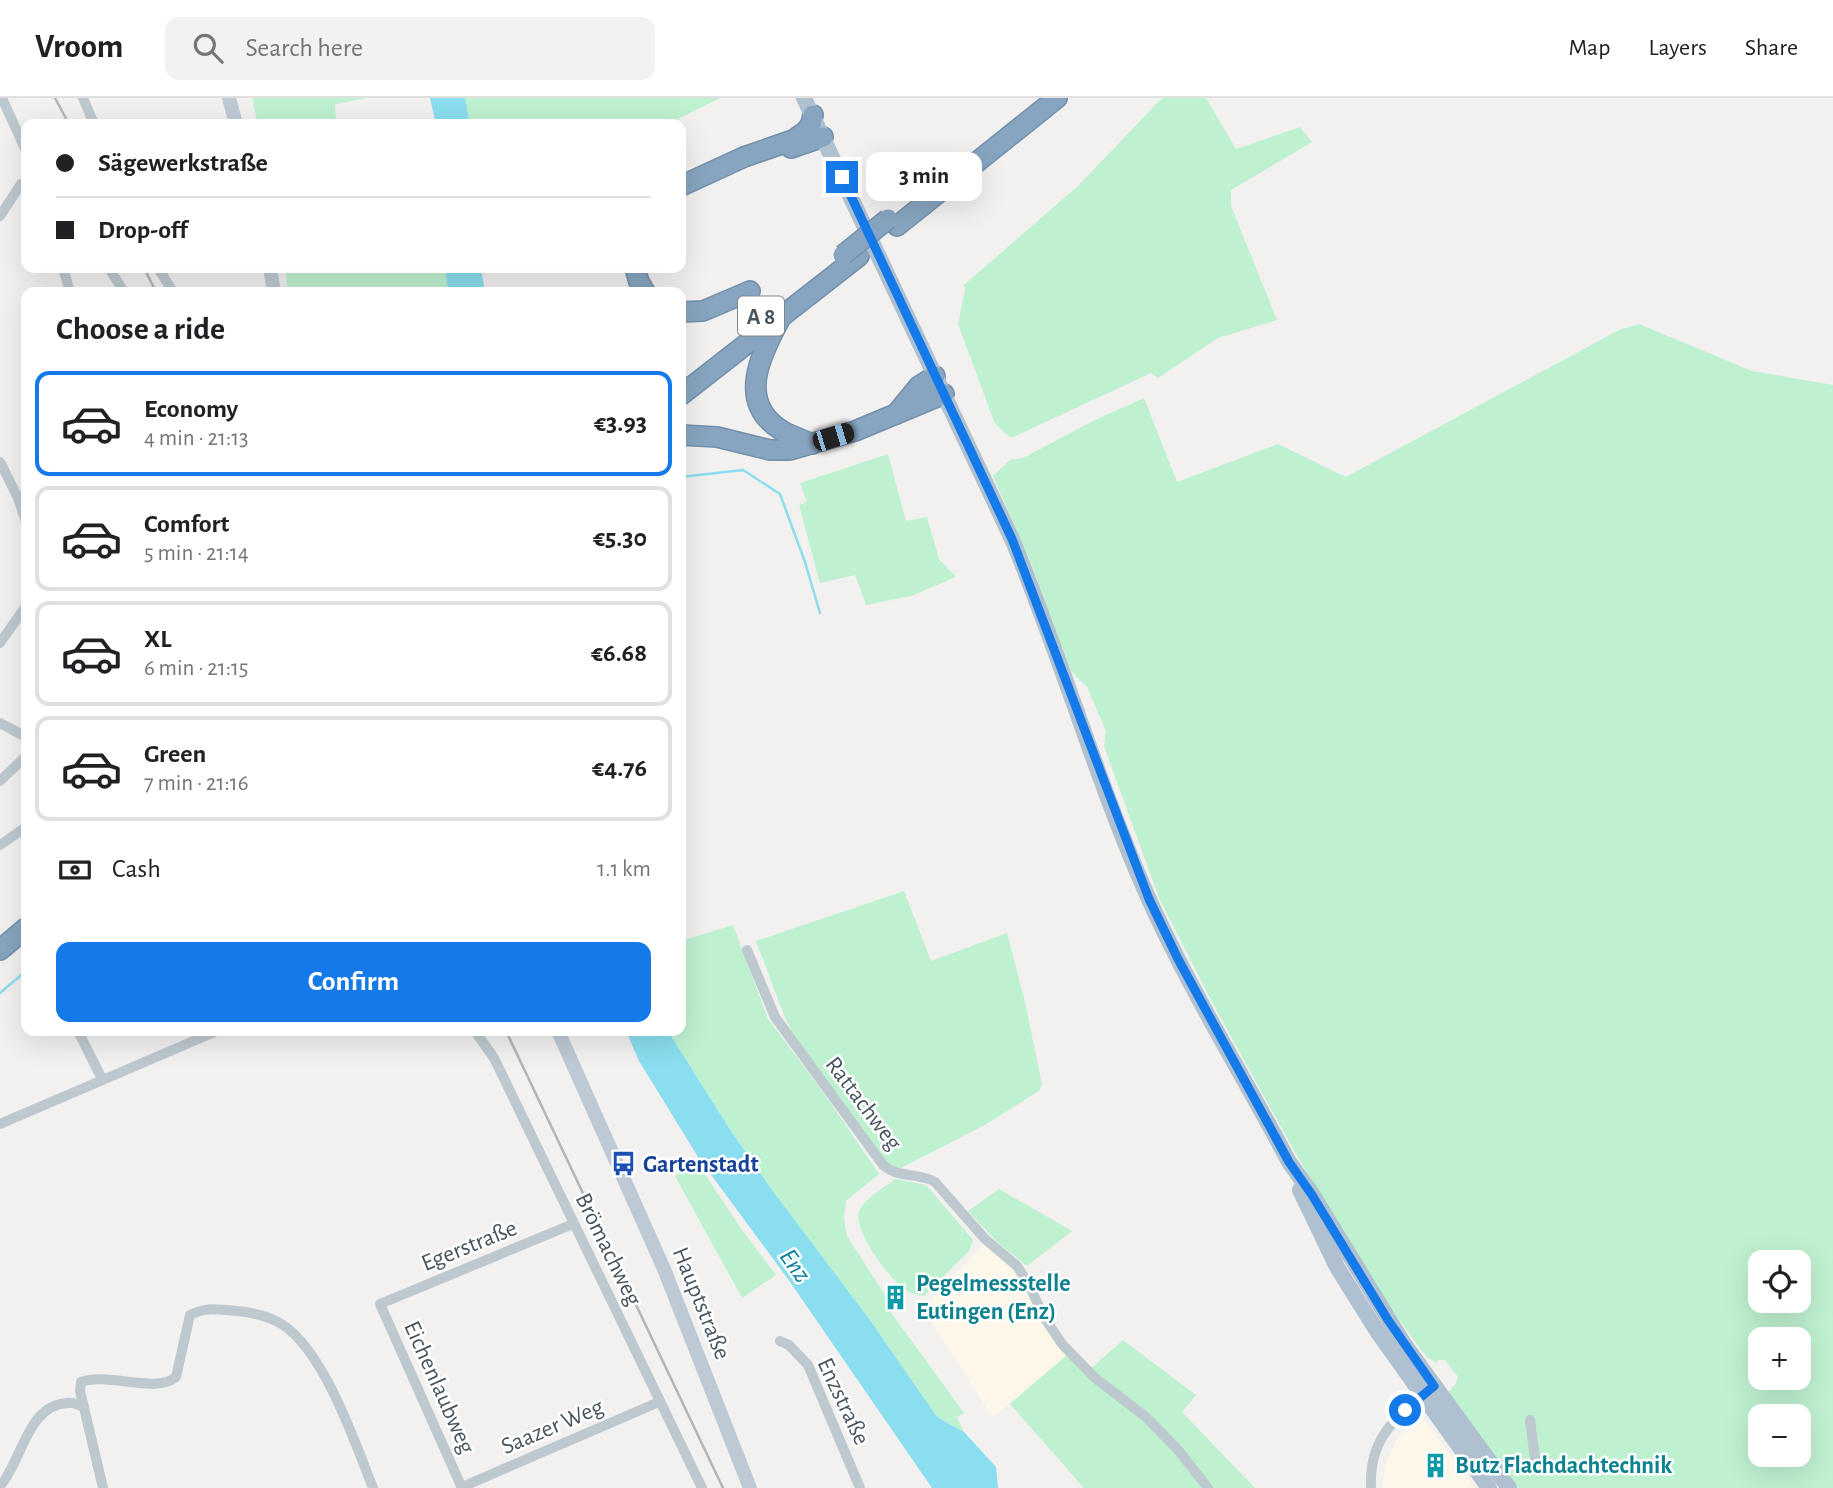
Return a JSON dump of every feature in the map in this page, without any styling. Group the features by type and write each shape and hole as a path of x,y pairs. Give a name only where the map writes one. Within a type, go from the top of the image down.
{"highway":[{"name":"A 8","path":"686,391 781,316 1039,98"},
{"name":"A 8","path":"892,222 1057,98"},
{"path":"686,184 744,157 793,140 811,124 809,106"},
{"path":"686,192 730,170 823,138"},
{"name":"A 8","path":"686,376 749,325 851,255"},
{"path":"686,312 704,311 750,291"},
{"path":"781,316 758,366 757,400 766,416 780,429 812,444"},
{"path":"893,417 928,376"},
{"path":"686,435 717,437 770,450 790,450 893,417 944,394"},
{"path":"0,950 21,932"},
{"path":"0,963 21,946"}],"main road":[{"path":"809,106 928,376 944,394 1022,562 1149,899 1196,992 1289,1162 1312,1195 1489,1488"},
{"path":"1289,1162 1303,1198 1337,1267 1404,1369 1428,1391 1509,1488"}],"street":[{"path":"2,98 21,140"},
{"path":"83,98 92,119"},
{"path":"229,98 235,119"},
{"path":"0,216 21,184"},
{"path":"0,462 21,507"},
{"path":"0,643 21,613"},
{"path":"0,723 21,734"},
{"path":"0,781 21,761"},
{"path":"0,845 21,830"},
{"name":"Rattachweg","path":"747,950 775,1017 883,1165 896,1174 927,1177 935,1182 985,1239 1017,1266 1047,1323 1062,1344 1095,1378 1154,1425 1208,1488"},
{"path":"80,1036 102,1079"},
{"path":"0,1124 205,1036"},
{"name":"Brömachweg","path":"479,1036 494,1058 702,1488"},
{"name":"Hauptstraße","path":"560,1036 686,1323 750,1488"},
{"name":"Egerstraße","path":"380,1304 573,1224"},
{"name":"Eichenlaubweg","path":"380,1304 462,1488"},
{"path":"103,1488 83,1406 81,1381 107,1378 169,1383 176,1377 190,1315 204,1308 243,1312 274,1320 291,1332 321,1370 337,1398 373,1488"},
{"name":"Enzstraße","path":"780,1342 789,1345 808,1365 860,1488"},
{"path":"1404,1369 1411,1393 1405,1410"},
{"path":"1371,1488 1372,1462 1377,1444 1391,1423 1428,1391"},
{"path":"0,1486 37,1420 50,1408 68,1402 83,1406"},
{"name":"Saazer Weg","path":"462,1488 659,1402"},
{"path":"1530,1420 1535,1458"}],"shaded area":[{"path":"984,1244 1018,1273 1048,1333 1067,1355 993,1417 927,1316 933,1297"},
{"path":"1422,1417 1475,1488 1382,1488 1385,1465 1399,1435"}],"green space":[{"path":"252,98 368,98 335,104 336,119 257,119"},
{"path":"465,98 720,98 678,119 469,119"},
{"path":"1162,98 1206,98 1236,149 1300,127 1312,142 1231,190 1231,206 1277,320 1218,338 1158,378 1151,373 1011,438 995,424 958,324 964,285 1078,186"},
{"path":"286,273 446,273 447,287 287,287"},
{"path":"1639,324 1752,371 1833,385 1833,1488 1518,1488 1447,1393 1458,1377 1445,1360 1436,1363 1425,1355 1348,1242 1213,1004 1159,898 1104,746 1106,731 1087,687 1071,671 1033,568 993,476 1010,460 1023,458 1144,398 1177,482 1278,444 1346,477 1619,330"},
{"path":"888,454 906,521 927,517 939,559 956,577 911,596 866,605 855,575 820,583 799,505 807,502 800,483"},
{"path":"904,891 931,961 1007,933 1042,1084 1040,1090 985,1125 893,1172 807,1062 785,1018 756,941"},
{"path":"733,925 768,1019 823,1092 879,1174 846,1201 844,1218 847,1236 885,1295 890,1311 964,1413 957,1417 964,1432 937,1417 870,1320 772,1190 671,1036 686,1036 686,939"},
{"path":"695,1160 776,1275 742,1298 675,1176"},
{"path":"895,1179 926,1185 973,1240 969,1251 924,1296 906,1290 890,1275 861,1230 859,1212 865,1202"},
{"path":"999,1189 1072,1231 1027,1266 996,1241 968,1211"},
{"path":"1123,1340 1196,1395 1182,1412 1255,1488 1084,1488 1010,1404 1067,1355 1086,1373"}],"water":[{"path":"430,98 465,98 469,119 435,119"},
{"path":"446,273 482,273 484,287 447,287"},
{"name":"Enz","path":"628,1036 671,1036 772,1190 870,1320 937,1417 964,1432 996,1467 998,1488 932,1488 788,1279 698,1157 639,1061"}],"waterway":[{"path":"686,476 743,470 780,494 820,613"},
{"path":"0,993 21,975"}],"railway":[{"path":"55,98 66,119"},
{"path":"146,273 154,287"},
{"path":"508,1036 723,1488"}],"place":[{"name":"Gartenstadt","path":"623,1164"},
{"name":"Pegelmessstelle Eutingen (Enz)","path":"896,1297"},
{"name":"Butz Flachdachtechnik","path":"1435,1465"}],"route":[{"path":"842,177 1012,539 1041,610 1128,850 1159,921 1289,1162 1388,1320 1434,1386 1405,1410"}]}
